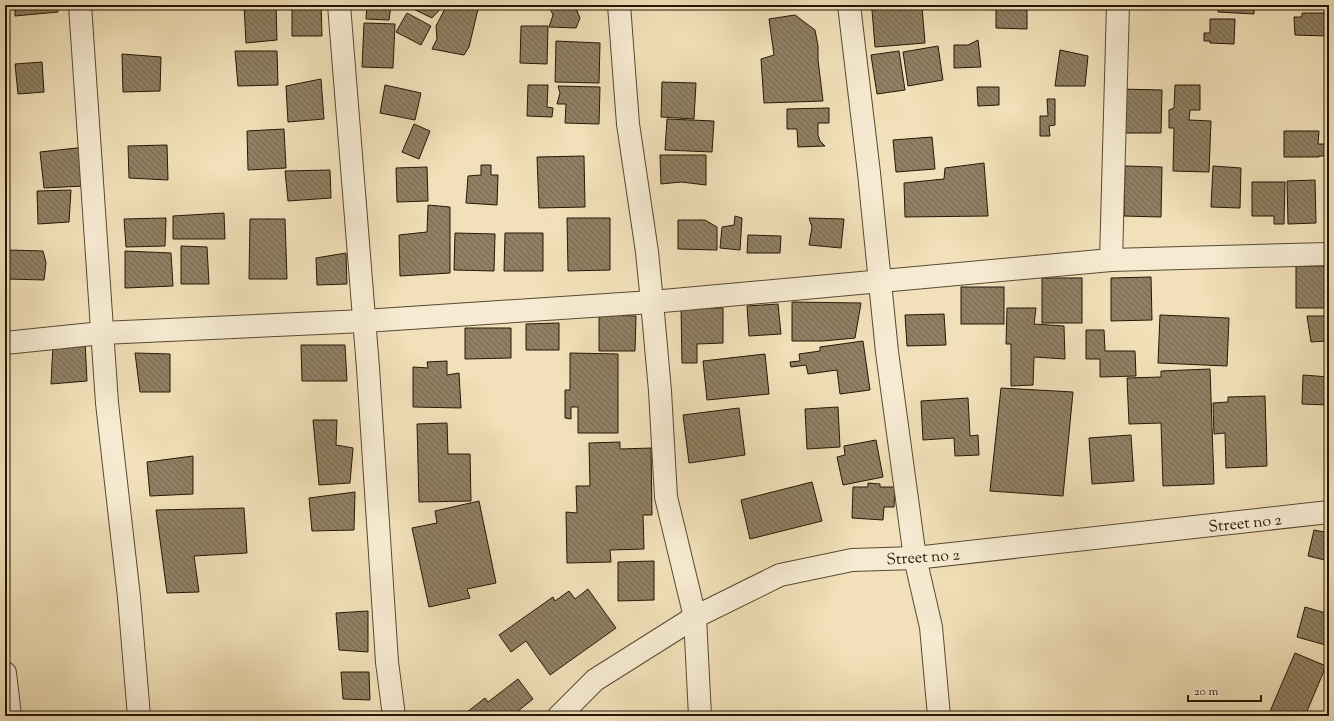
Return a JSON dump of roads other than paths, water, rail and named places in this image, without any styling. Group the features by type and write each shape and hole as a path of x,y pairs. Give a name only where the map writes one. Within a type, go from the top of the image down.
{"street":[{"path":"80,5 107,403 129,597 139,716"},
{"path":"339,5 368,368 387,662 394,716"},
{"path":"619,5 628,124 647,252 652,302 660,391 666,497 695,617 700,716"},
{"path":"849,5 887,352 914,558 931,627 939,716"},
{"path":"1111,260 1118,5"},
{"path":"5,343 102,333 364,321 652,302 1111,260 1329,254"},
{"name":"Street no 2","path":"559,716 595,680 695,617 780,575 852,560 914,558 1329,512"},
{"path":"5,673 10,716"}]}
